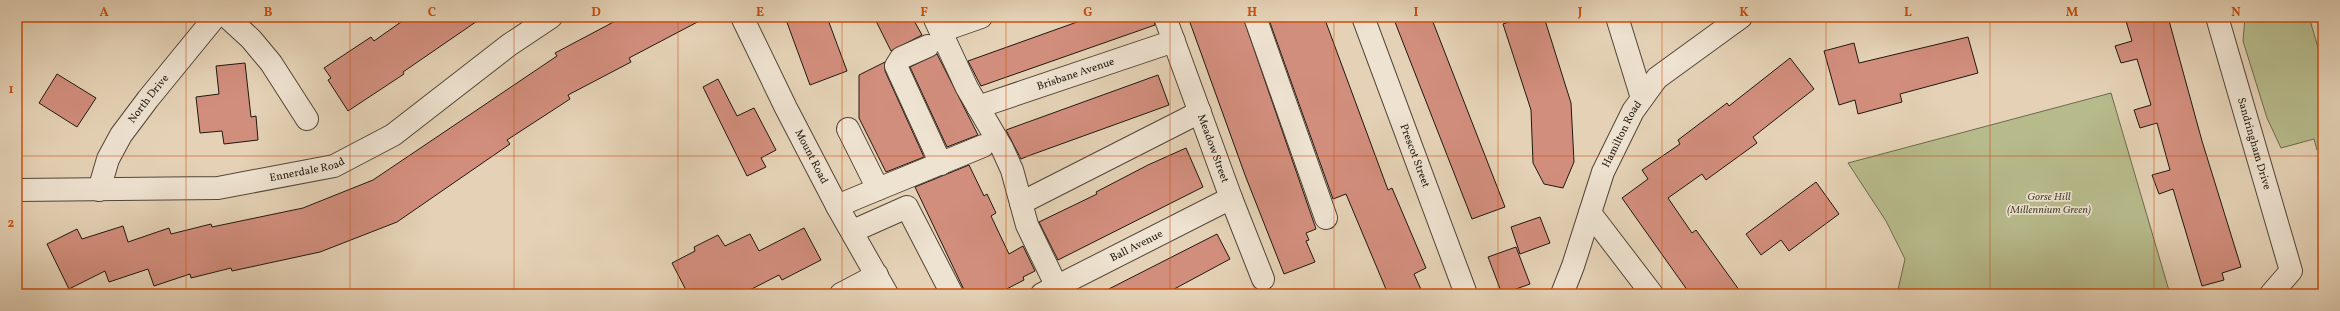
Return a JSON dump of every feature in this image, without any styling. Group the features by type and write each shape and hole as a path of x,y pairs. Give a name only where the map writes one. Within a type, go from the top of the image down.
{"street":[{"name":"North Drive","path":"100,190 108,159 121,135 215,17"},
{"path":"227,17 252,39 271,63 307,119"},
{"name":"Ennerdale Road","path":"17,190 218,188 334,166 393,134 509,45 551,17"},
{"name":"Mount Road","path":"742,17 786,108 837,206 853,231 887,294"},
{"path":"941,164 896,66 901,58 934,31 981,17"},
{"name":"Meadow Street","path":"1165,17 1231,198 1263,278"},
{"path":"1255,17 1326,218"},
{"name":"Prescot Street","path":"1363,17 1466,294"},
{"path":"1617,17 1642,98"},
{"name":"Hamilton Road","path":"1562,294 1573,266 1603,172 1623,129 1642,98 1657,78 1741,17"},
{"name":"Sandringham Drive","path":"2217,17 2291,271 2271,294"},
{"path":"934,31 947,48 1012,170 1027,225 1049,290"},
{"name":"Brisbane Avenue","path":"978,107 1174,41"},
{"path":"1021,203 1200,112"},
{"path":"848,129 878,189"},
{"path":"837,206 983,146"},
{"name":"Ball Avenue","path":"1049,290 1231,198"},
{"path":"853,231 907,207 952,294"},
{"path":"1590,213 1652,294"},
{"path":"841,294 877,275"}],"green space":[{"path":"2245,17 2309,17 2323,64 2323,148 2317,150 2314,139 2281,148 2267,118 2243,41"},
{"name":"Gorse Hill (Millennium Green)","path":"2111,93 2170,294 1897,294 1905,259 1886,221 1848,163"}],"building":[{"path":"408,17 483,17 403,72 404,74 348,111 328,80 331,78 324,68 371,37 374,41"},
{"path":"623,17 707,17 629,58 631,62 568,95 570,99 507,140 510,144 397,222 320,252 232,271 231,268 191,278 190,274 154,286 148,269 109,282 105,271 69,289 47,244 77,229 82,239 123,226 128,242 169,228 171,234 211,224 212,227 303,208 373,180 557,56 555,53"},
{"path":"785,17 827,17 847,71 810,85"},
{"path":"874,17 912,17 922,35 891,51"},
{"path":"1091,17 1153,17 1155,25 981,86 968,61"},
{"path":"1188,17 1243,17 1316,229 1306,233 1309,240 1306,241 1315,262 1284,274 1245,175"},
{"path":"1268,17 1324,17 1388,190 1392,188 1426,268 1414,274 1423,294 1388,294 1346,194 1333,199"},
{"path":"1393,17 1431,17 1505,207 1472,219"},
{"path":"1523,17 1544,17 1571,103 1574,162 1563,188 1544,184 1533,163 1531,110 1503,24"},
{"path":"2140,17 2168,17 2202,141 2241,267 2222,273 2224,280 2202,286 2173,189 2159,194 2152,175 2170,170 2157,123 2140,128 2134,110 2151,105 2137,59 2121,63 2115,46 2132,41 2126,21"},
{"path":"1968,37 1978,73 1900,94 1902,102 1858,114 1855,100 1839,105 1824,51 1854,43 1859,63"},
{"path":"937,54 978,135 947,147 910,67"},
{"path":"1790,58 1814,89 1753,137 1757,143 1706,180 1702,174 1668,198 1692,233 1696,230 1742,294 1690,294 1622,198 1648,179 1642,170 1680,144 1678,140 1727,103 1729,106"},
{"path":"885,62 885,71 924,157 886,172 859,118 859,75"},
{"path":"245,63 251,117 256,116 258,140 224,144 222,131 200,133 196,97 219,94 216,66"},
{"path":"57,74 96,98 77,127 39,103"},
{"path":"1158,75 1169,105 1021,159 1006,130"},
{"path":"718,79 737,116 754,108 776,150 761,158 766,167 747,176 703,87"},
{"path":"1186,148 1203,187 1058,260 1039,222 1097,194 1096,192 1148,165"},
{"path":"969,165 984,196 987,194 996,213 991,216 1009,254 1023,246 1035,271 1023,277 1024,280 997,294 966,294 915,187"},
{"path":"1816,182 1839,214 1789,251 1781,240 1761,255 1746,234"},
{"path":"1540,217 1550,243 1520,254 1511,227"},
{"path":"804,228 821,260 782,280 779,275 742,294 688,294 672,263 695,251 694,247 718,235 725,246 750,234 759,251"},
{"path":"1217,234 1230,259 1165,294 1099,294"},
{"path":"1516,247 1530,284 1502,294 1488,257"}]}
